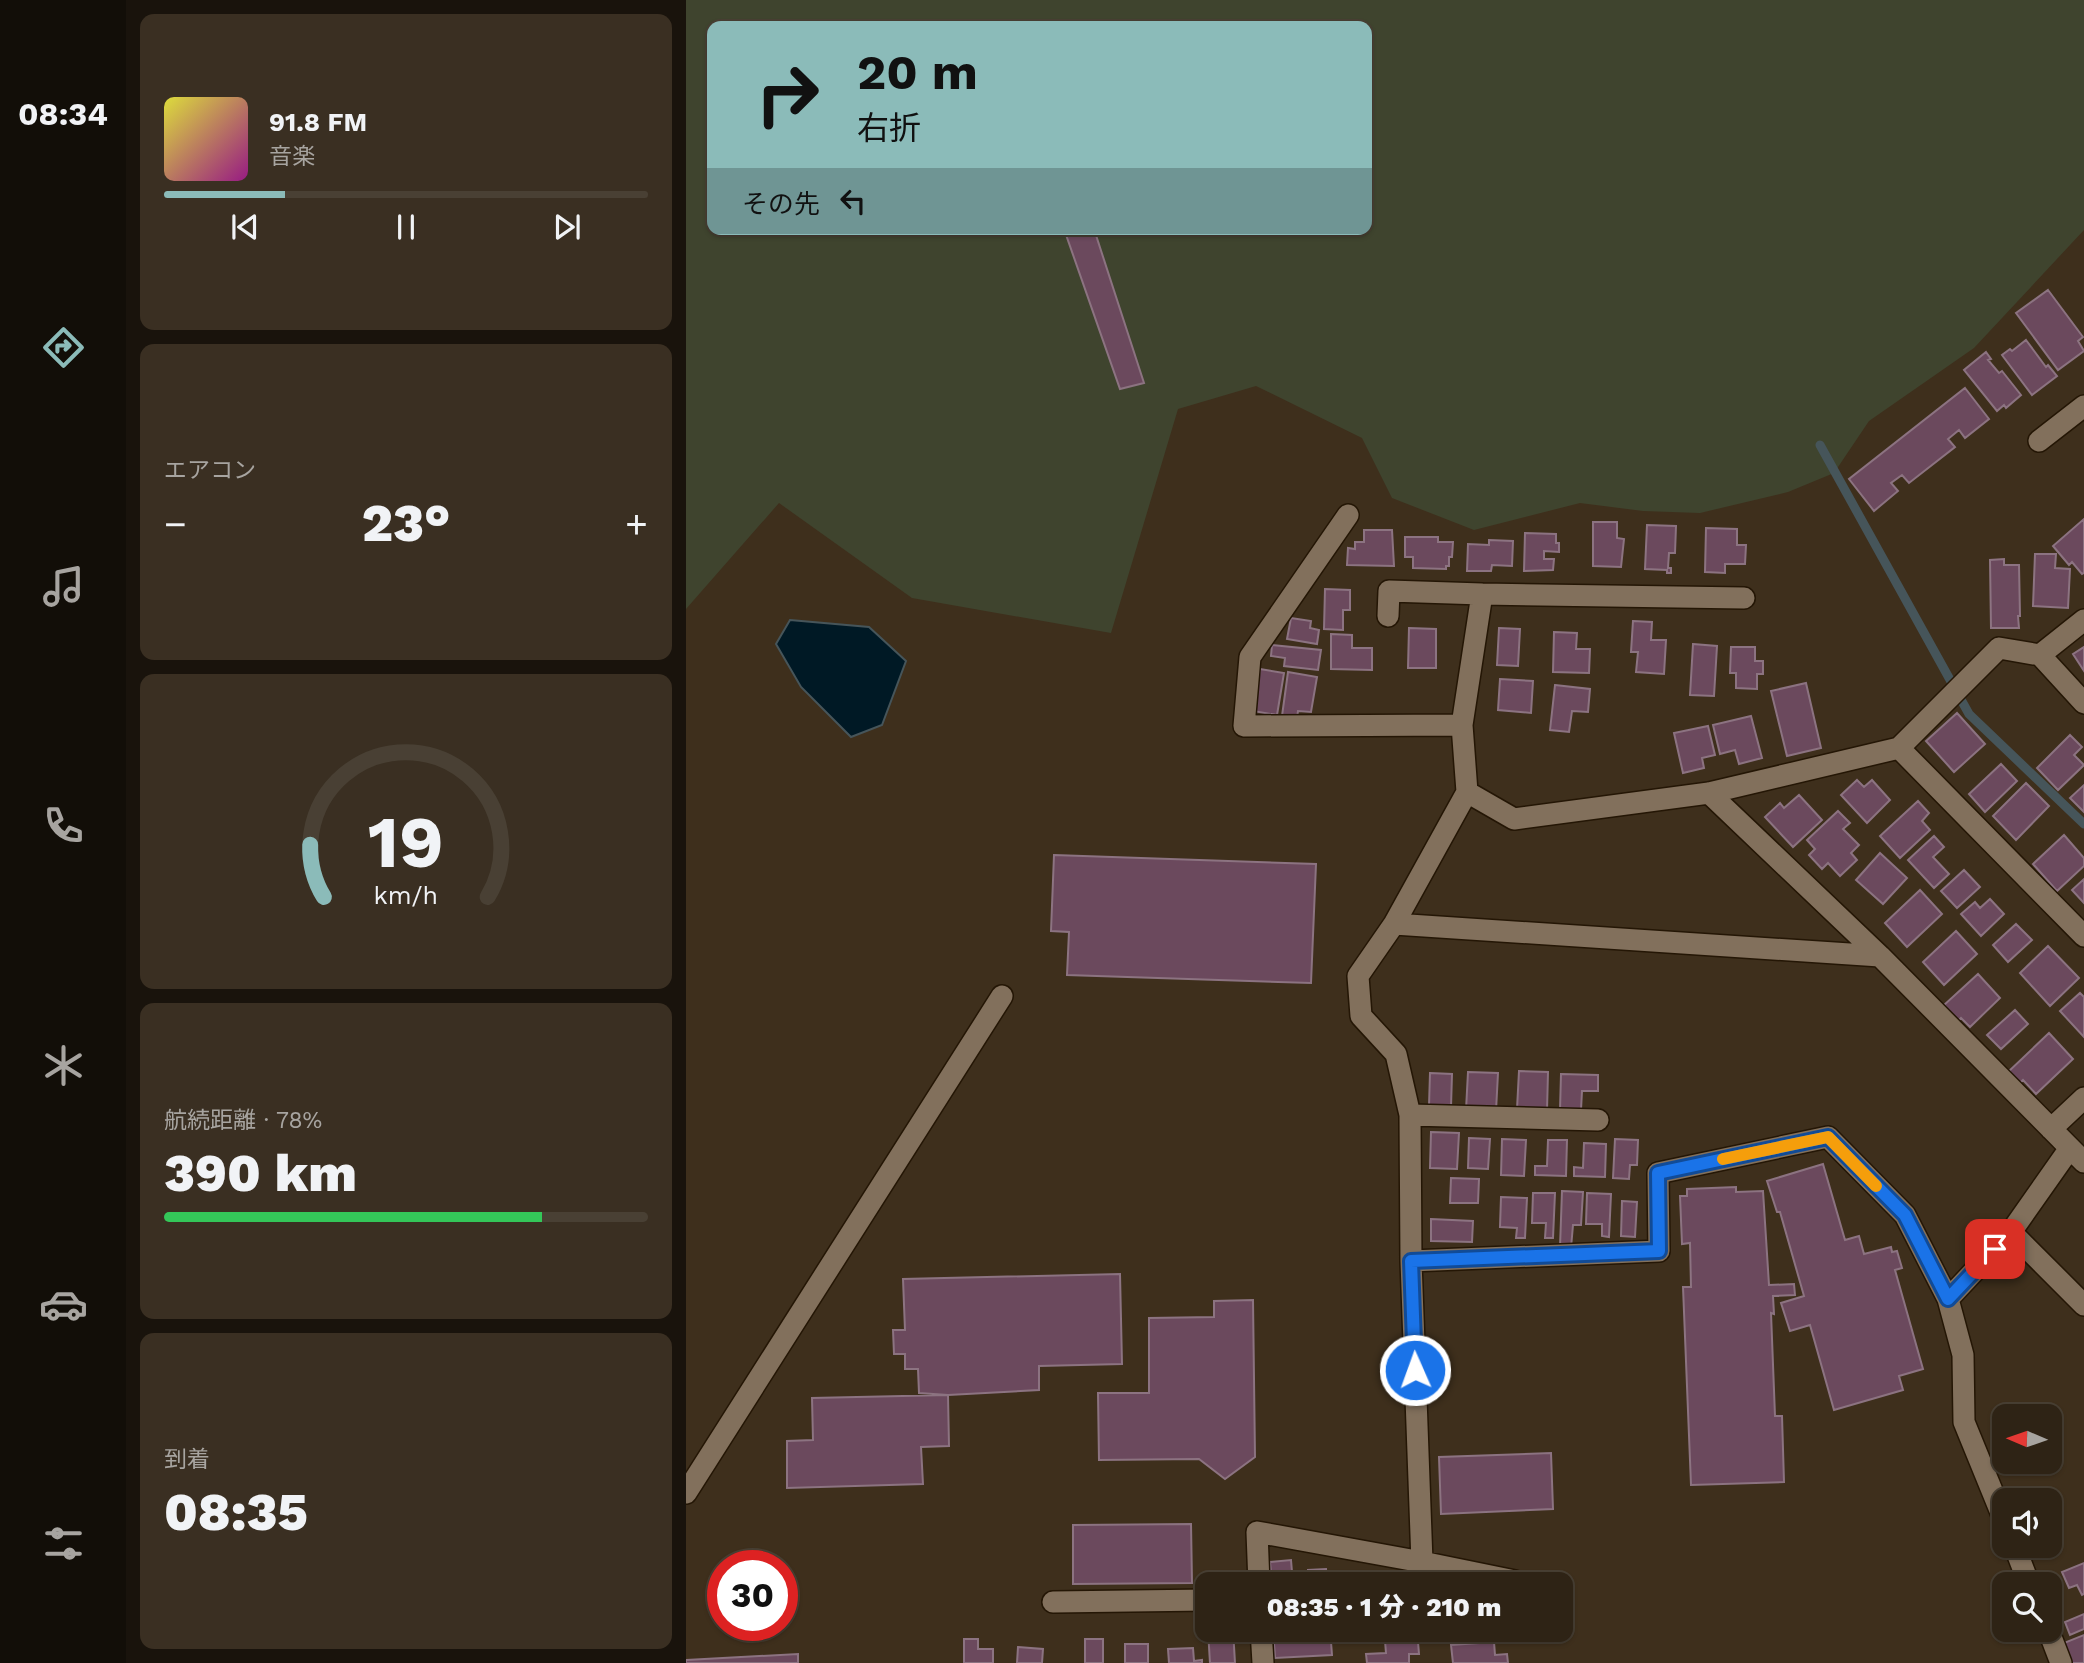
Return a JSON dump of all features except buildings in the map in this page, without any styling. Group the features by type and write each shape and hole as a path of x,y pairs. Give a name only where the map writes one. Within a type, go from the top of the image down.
{"street":[{"path":"2039,441 2084,406"},
{"path":"1348,514 1250,657 1244,726 1462,725"},
{"path":"1388,617 1389,591 1744,598"},
{"path":"1422,1562 1411,1261 1410,1115 1396,1054 1361,1016 1358,976 1394,924 1467,792 1462,725 1482,594"},
{"path":"2040,655 2084,621"},
{"path":"1467,792 1514,819 1709,793 1899,748 1999,648 2040,655 2084,703"},
{"path":"1899,748 2084,936"},
{"path":"1709,793 1880,956 2077,1155 2011,1232 1948,1299"},
{"path":"1394,924 1880,956"},
{"path":"686,1493 1002,996"},
{"path":"2051,1129 2084,1098"},
{"path":"1410,1115 1598,1120"},
{"path":"1411,1261 1659,1251 1658,1173 1828,1137 1905,1215 1948,1299 1963,1355 1964,1422 1992,1491"},
{"path":"2011,1232 2084,1305"},
{"path":"1259,1572 1257,1532 1471,1572"},
{"path":"1053,1602 1195,1600"},
{"path":"1262,1642 1263,1663"},
{"path":"2053,1642 2062,1663"}],"green space":[{"path":"686,0 2084,0 2084,230 1974,348 1869,421 1834,473 1788,492 1700,513 1643,511 1580,503 1474,530 1392,498 1362,438 1256,386 1178,409 1111,633 912,598 779,503 686,609"}],"water":[{"path":"790,620 869,627 906,661 882,725 851,737 801,687 776,644"}],"waterway":[{"path":"1820,445 1969,714 2084,824"}],"slow traffic":[{"path":"1723,1159 1828,1137 1876,1186"}],"route":[{"path":"1415,1370 1411,1261 1659,1251 1658,1173 1828,1137 1905,1215 1948,1299 1995,1249"}]}
